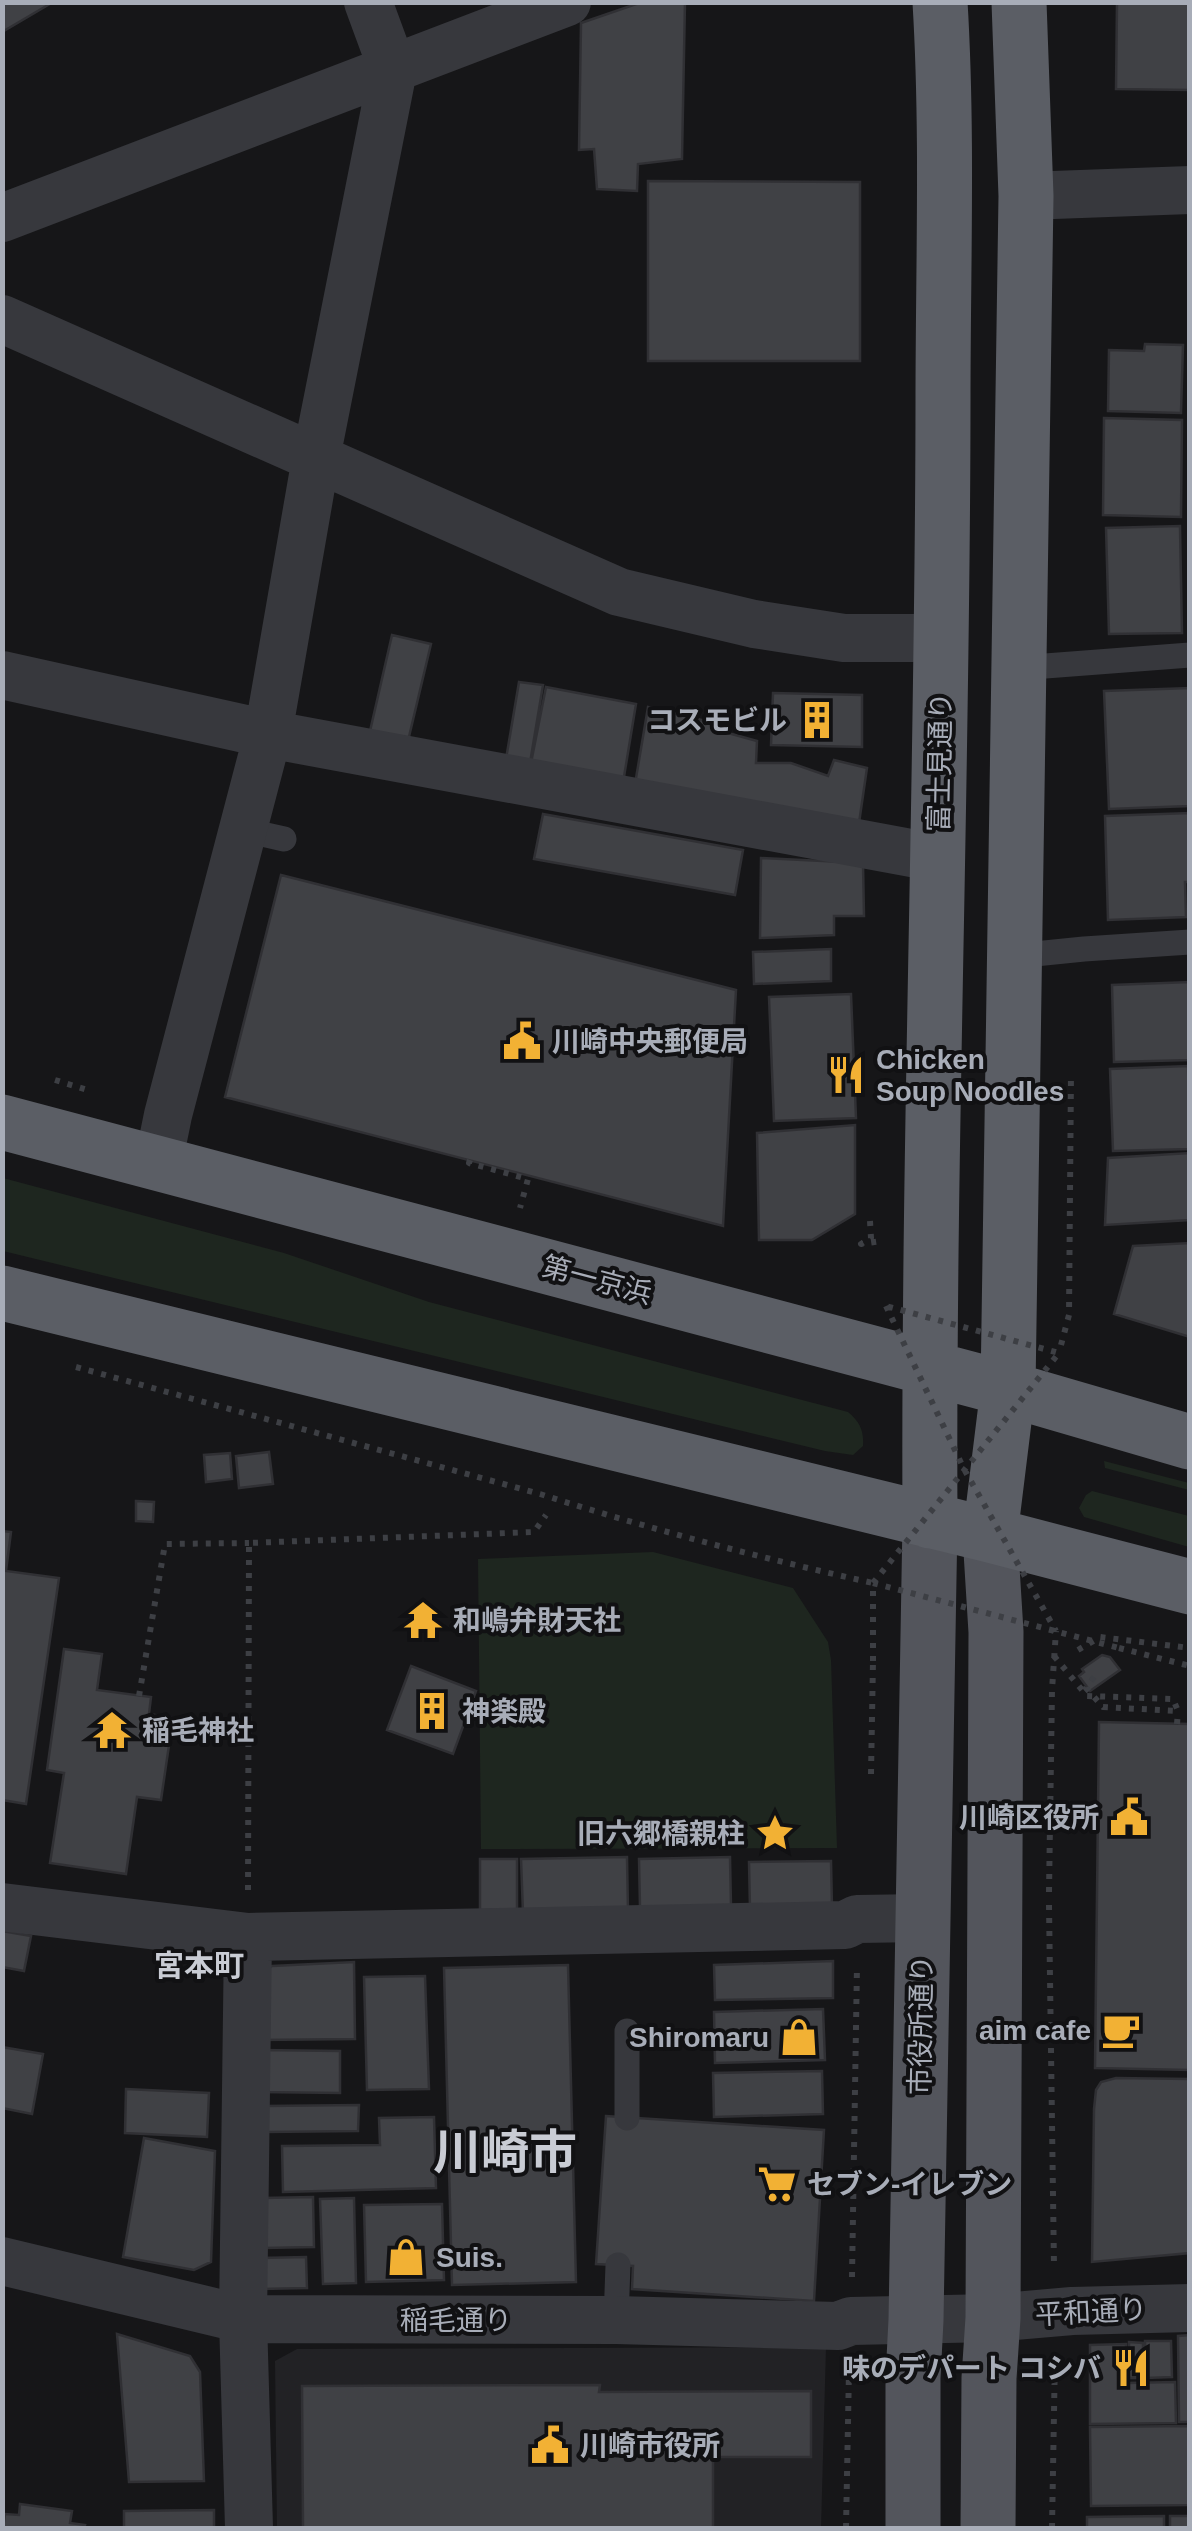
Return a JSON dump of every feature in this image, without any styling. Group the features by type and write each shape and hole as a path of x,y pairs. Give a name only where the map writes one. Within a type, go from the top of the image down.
{"highway":[{"name":"富士見通り","path":"930,1521 929,1368 943,638 944,117 940,2"},
{"path":"990,1536 1008,1389 1026,196 1019,2"},
{"name":"第一京浜","path":"2,1122 1008,1389 1190,1442"},
{"path":"2,1293 1190,1587"}],"main road":[{"name":"市役所通り","path":"913,2528 930,1521"},
{"path":"988,2528 993,2318 996,1632 990,1536"}],"street":[{"path":"158,1164 172,1098 264,834 268,734 316,458 393,70 368,2"},
{"path":"2,218 567,2"},
{"path":"1026,196 1190,190"},
{"path":"2,319 619,592 754,624 844,638 943,638"},
{"path":"2,674 268,734 938,858"},
{"path":"2,1907 248,1937 845,1924 858,1919 923,1918"},
{"path":"248,1937 242,2319 249,2528"},
{"name":"稲毛通り","path":"2,2260 242,2319 616,2320 838,2326 851,2321 916,2320"},
{"name":"平和通り","path":"916,2320 1190,2308"}],"lane":[{"path":"1019,668 1190,655"},
{"path":"1015,956 1190,942"},
{"path":"627,2031 627,2118"},
{"path":"616,2320 618,2265"}],"path":[{"path":"872,1781 874,1584 1059,1353 1069,1315 1070,1072"},
{"path":"464,1176 470,1162 528,1179 519,1209"},
{"path":"870,1221 871,1238 861,1244 887,1241"},
{"path":"1052,2528 1055,2312 1049,1888 1056,1631 964,1469 886,1306 1059,1353"},
{"path":"71,1365 602,1514 1190,1666"},
{"path":"139,1696 165,1544 534,1532 546,1515"},
{"path":"248,1937 249,1542"},
{"path":"1078,1650 1100,1636 1190,1648"},
{"path":"1054,1656 1087,1696 1173,1698 1178,1711 1176,1724"},
{"path":"1080,1688 1094,1677 1086,1688 1103,1708 1178,1711"},
{"path":"846,2528 858,1919"}],"shaded area":[{"path":"3,1178 284,1253 429,1302 848,1412 860,1427 863,1446 853,1455 825,1451 3,1251"},
{"path":"1104,1461 1189,1483 1189,1490 1105,1468"},
{"path":"1092,1491 1189,1516 1189,1547 1084,1517 1079,1508"},
{"path":"653,1552 793,1588 828,1642 837,1848 481,1849 478,1559"},
{"name":"川崎市役所","path":"826,2347 821,2528 277,2528 275,2361 297,2349"}],"building":[{"path":"2,2 53,2 2,32"},
{"path":"642,2 685,2 682,159 638,164 637,191 597,189 594,149 579,150 581,23"},
{"path":"1117,2 1190,2 1190,90 1116,89"},
{"path":"648,181 860,182 860,361 648,361"},
{"path":"1145,344 1183,345 1181,413 1108,411 1109,350 1144,351"},
{"path":"1104,418 1182,420 1181,517 1103,515"},
{"path":"1180,526 1182,633 1109,634 1106,528"},
{"path":"392,635 431,644 408,741 370,731"},
{"path":"519,682 543,685 530,763 506,759"},
{"path":"546,687 636,704 622,789 530,768"},
{"path":"1190,688 1190,806 1109,809 1104,691"},
{"name":"コスモビル","path":"773,693 862,695 862,747 771,745"},
{"path":"648,707 722,725 721,731 757,741 756,763 791,763 828,776 834,760 867,768 857,837 634,790"},
{"path":"1190,813 1186,917 1108,920 1105,816"},
{"path":"543,814 743,850 735,895 534,859"},
{"path":"761,858 863,863 864,916 834,916 834,935 760,938"},
{"path":"281,875 736,990 723,1226 225,1097"},
{"path":"831,949 831,981 754,984 753,952"},
{"path":"1190,982 1190,1060 1114,1062 1112,985"},
{"path":"851,994 856,1118 774,1121 769,997"},
{"path":"1188,1066 1190,1149 1113,1151 1110,1069"},
{"path":"855,1125 855,1214 812,1240 759,1240 757,1133"},
{"path":"1190,1153 1190,1220 1105,1225 1108,1158"},
{"path":"1190,1243 1190,1337 1114,1314 1133,1246"},
{"path":"269,1452 273,1484 239,1488 236,1456"},
{"path":"230,1453 232,1479 206,1482 204,1455"},
{"path":"136,1501 154,1502 153,1522 136,1521"},
{"path":"2,1531 11,1532 6,1571 59,1578 26,1804 2,1800"},
{"path":"64,1649 102,1654 97,1690 151,1697 149,1714 173,1718 161,1800 137,1797 126,1874 50,1863 64,1773 47,1770"},
{"path":"1102,1655 1110,1657 1120,1670 1090,1691 1079,1676 1084,1672 1082,1669"},
{"name":"神楽殿","path":"411,1666 476,1691 453,1754 387,1730"},
{"path":"1099,1722 1190,1724 1190,2070 1095,2068"},
{"path":"627,1857 628,1911 523,1913 521,1859"},
{"path":"730,1857 731,1906 640,1908 639,1859"},
{"path":"480,1859 517,1859 517,1910 480,1910"},
{"path":"831,1861 832,1907 750,1909 749,1862"},
{"path":"2,1931 31,1936 24,1971 2,1967"},
{"path":"833,1961 833,1998 715,2000 714,1965"},
{"path":"354,1962 355,2039 260,2040 259,1974 272,1966"},
{"path":"568,1965 576,2282 452,2285 444,1968"},
{"path":"425,1976 429,2089 367,2090 364,1977"},
{"path":"823,2009 825,2060 715,2063 714,2012"},
{"path":"2,2047 43,2054 32,2114 2,2108"},
{"path":"260,2050 340,2051 340,2093 260,2092"},
{"path":"822,2071 823,2114 714,2117 713,2073"},
{"path":"1116,2078 1190,2079 1190,2253 1092,2262 1096,2090 1101,2082"},
{"path":"126,2089 209,2093 207,2137 125,2133"},
{"path":"359,2105 358,2131 266,2132 265,2106"},
{"path":"606,2116 824,2130 814,2301 632,2289 633,2266 596,2264"},
{"path":"434,2117 436,2188 283,2192 282,2146 380,2145 379,2118"},
{"path":"144,2138 215,2151 211,2262 194,2270 123,2257"},
{"path":"313,2197 314,2247 264,2248 263,2198"},
{"path":"354,2198 356,2283 323,2284 320,2199"},
{"path":"442,2204 444,2280 366,2282 364,2205"},
{"path":"306,2257 307,2288 261,2289 260,2258"},
{"path":"117,2334 190,2356 200,2372 204,2481 129,2482"},
{"path":"1190,2335 1190,2422 1179,2422 1178,2336"},
{"path":"1145,2341 1171,2341 1172,2377 1146,2378"},
{"path":"1129,2342 1143,2343 1143,2378 1129,2378"},
{"path":"1126,2344 1126,2383 1175,2382 1176,2423 1090,2424 1090,2345"},
{"name":"川崎市役所","path":"600,2385 599,2392 811,2391 811,2457 713,2457 713,2528 303,2528 302,2386"},
{"path":"1190,2426 1190,2505 1091,2506 1090,2427"},
{"path":"20,2504 72,2511 70,2523 85,2525 84,2528 3,2528 5,2514 19,2515"},
{"path":"214,2510 214,2528 124,2528 124,2511"},
{"path":"1164,2516 1164,2528 1087,2528 1087,2517"},
{"path":"1170,2516 1190,2516 1190,2528 1170,2528"}],"place":[{"name":"コスモビル","path":"817,720"},
{"name":"川崎中央郵便局","path":"522,1041"},
{"name":"Chicken Soup Noodles","path":"846,1075"},
{"name":"和嶋弁財天社","path":"423,1620"},
{"name":"神楽殿","path":"432,1711"},
{"name":"稲毛神社","path":"112,1730"},
{"name":"川崎区役所","path":"1129,1817"},
{"name":"旧六郷橋親柱","path":"775,1833"},
{"name":"aim cafe","path":"1121,2030"},
{"name":"Shiromaru","path":"799,2037"},
{"name":"セブン-イレブン","path":"777,2184"},
{"name":"Suis.","path":"406,2257"},
{"name":"味のデパート コシバ","path":"1131,2368"},
{"name":"川崎市役所","path":"550,2445"}],"district":[{"name":"宮本町","path":"199,1965"},
{"name":"川崎市","path":"505,2152"}]}
